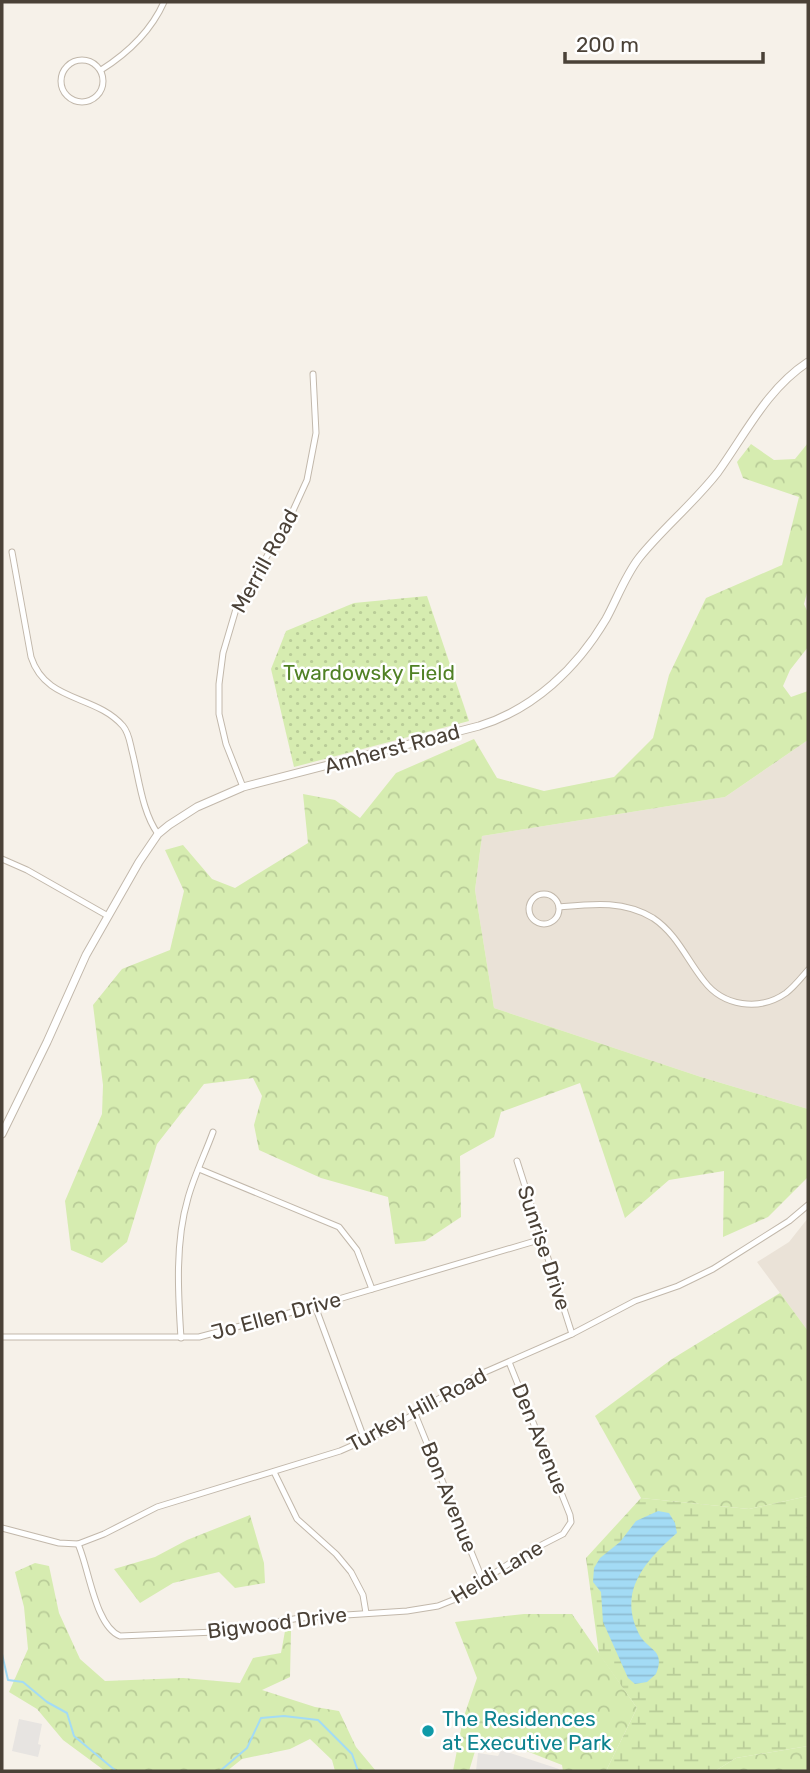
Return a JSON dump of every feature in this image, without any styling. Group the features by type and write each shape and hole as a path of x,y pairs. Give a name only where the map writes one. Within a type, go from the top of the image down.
{"street":[{"path":"101,70 141,38 164,2"},
{"path":"81,59 90,61 101,70 102,89 92,100 74,101 63,91 61,77 72,62 81,59"},
{"name":"Amherst Road","path":"2,1133 86,955 158,834 197,807 243,787 479,726 508,716 534,699 579,657 600,628 640,558 710,481 771,395 808,362"},
{"name":"Merrill Road","path":"243,787 226,744 219,715 223,653 236,608 291,515 307,480 316,433 313,374"},
{"path":"12,552 35,671 45,683 115,717 126,730 149,817 158,834"},
{"path":"2,859 108,916"},
{"path":"543,894 552,896 559,907 556,918 546,925 534,922 528,911 532,899 543,894"},
{"path":"559,907 614,904 651,917 677,941 709,987 721,997 736,1003 759,1004 774,1000 787,992 808,970"},
{"path":"181,1338 182,1226 188,1197 213,1132"},
{"name":"Sunrise Drive","path":"517,1161 572,1335"},
{"path":"199,1169 339,1227 357,1250 372,1289"},
{"name":"Turkey Hill Road","path":"78,1544 158,1507 365,1441 469,1380 572,1335 635,1301 678,1286 713,1269 789,1221 808,1205"},
{"name":"Jo Ellen Drive","path":"2,1338 181,1338 220,1332 542,1239"},
{"path":"315,1306 365,1441"},
{"name":"Den Avenue","path":"509,1362 570,1515"},
{"name":"Bon Avenue","path":"415,1414 483,1581"},
{"name":"Bigwood Drive","path":"78,1544 104,1621 113,1633 120,1636 215,1632 300,1618 366,1613 363,1595 351,1572 297,1519 274,1472"},
{"name":"Heidi Lane","path":"366,1613 408,1611 438,1606 453,1600 524,1554 563,1534 571,1522 570,1515"},
{"path":"2,1528 59,1543 78,1544"}],"shaded area":[{"path":"808,740 808,1109 701,1077 494,1008 475,890 482,836 725,797"},
{"path":"808,1218 808,1331 757,1262 789,1242"},
{"path":"19,1719 42,1724 38,1757 12,1751"},
{"path":"501,1750 559,1769 476,1771 478,1753 498,1756"}],"green space":[{"path":"808,443 808,589 804,604 808,613 808,647 790,670 783,686 791,697 808,691 808,740 725,797 482,836 475,890 494,1008 701,1077 808,1109 808,1177 768,1217 723,1237 724,1171 669,1180 625,1218 580,1083 501,1112 494,1137 460,1156 461,1217 425,1241 395,1244 388,1197 321,1178 259,1150 254,1125 262,1096 253,1078 204,1084 157,1144 127,1242 102,1263 71,1250 65,1201 102,1114 103,1085 93,1005 122,969 170,950 184,891 165,850 183,845 212,879 235,888 308,843 303,794 335,800 360,818 396,773 474,739 497,778 544,791 614,777 653,738 669,675 706,598 782,565 799,497 743,478 737,462 751,444 774,460 795,459"},
{"name":"Twardowsky Field","path":"427,596 469,721 294,767 271,669 286,631 354,603"},
{"path":"780,1293 808,1331 808,1496 749,1509 641,1498 595,1416 672,1359"},
{"path":"808,1496 808,1746 736,1758 715,1771 606,1771 637,1708 599,1654 586,1558 641,1498 749,1509"},
{"path":"250,1515 264,1563 265,1583 235,1588 219,1572 173,1583 140,1603 114,1569 155,1557 187,1540"},
{"path":"35,1563 49,1566 59,1613 80,1659 105,1681 183,1678 240,1683 253,1658 281,1653 285,1631 291,1631 290,1677 262,1690 315,1707 339,1711 356,1747 376,1771 335,1771 332,1760 310,1739 290,1749 242,1759 227,1771 105,1771 63,1740 37,1709 9,1692 28,1649 24,1607 15,1572"},
{"path":"524,1614 572,1614 637,1708 606,1771 563,1771 562,1765 501,1741 476,1748 469,1771 453,1771 463,1719 477,1678 455,1622"},
{"path":"808,1746 808,1771 715,1771 736,1758"}],"water":[{"path":"658,1511 669,1513 677,1533 646,1565 633,1590 633,1618 639,1634 655,1651 659,1660 656,1674 647,1682 635,1684 628,1678 603,1622 601,1592 593,1582 594,1568 600,1558 620,1542 636,1521"}],"waterway":[{"path":"2,1654 8,1680 23,1682 47,1702 67,1713 74,1736 116,1771"},
{"path":"220,1771 247,1748 261,1718 284,1716 318,1720 352,1754 358,1771"}],"place":[{"name":"The Residences at Executive Park","path":"428,1731"}]}
